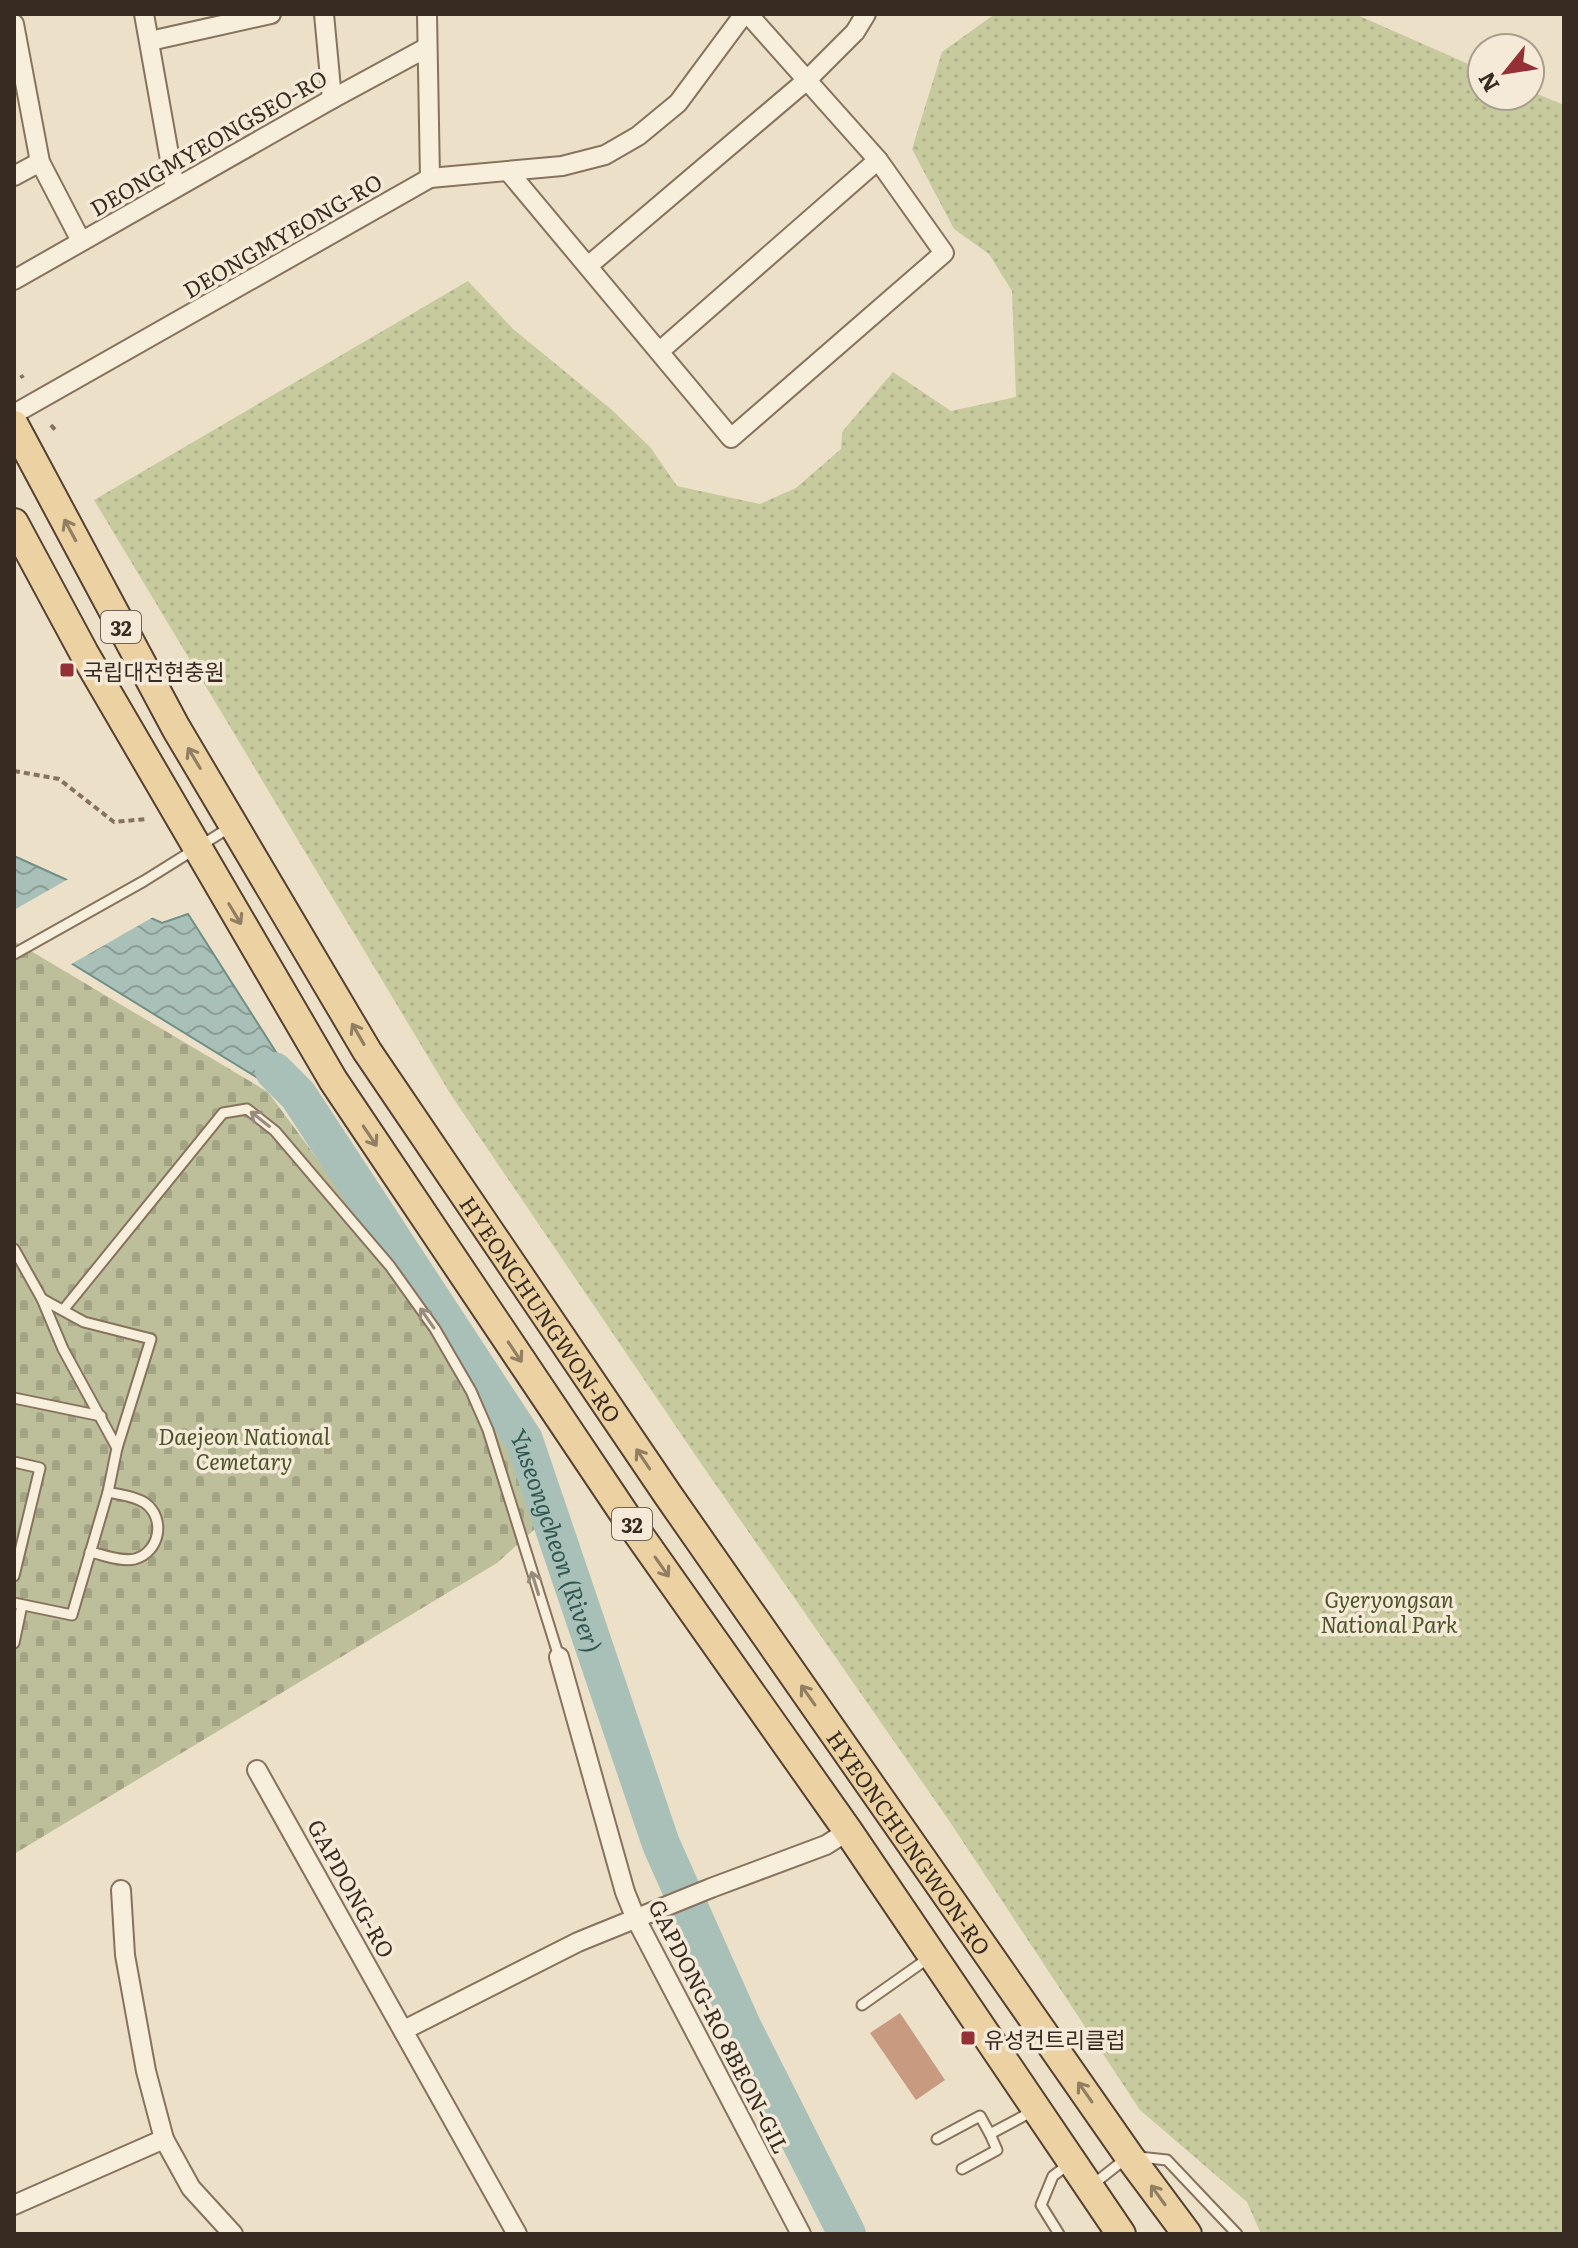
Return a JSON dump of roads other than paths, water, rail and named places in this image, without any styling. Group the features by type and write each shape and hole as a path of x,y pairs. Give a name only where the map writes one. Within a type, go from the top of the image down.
{"main road":[{"name":"HYEONCHUNGWON-RO","path":"14,425 176,728 367,1051 668,1495 1129,2156 1187,2234"},
{"name":"HYEONCHUNGWON-RO","path":"14,523 195,847 333,1080 625,1515 848,1831 1121,2234"}],"street":[{"path":"144,14 175,188"},
{"path":"150,41 271,14"},
{"path":"324,14 332,99"},
{"path":"427,14 430,178 562,166 605,155 638,136 678,103 746,14 878,160 944,253 731,438 661,350 508,171"},
{"path":"588,266 807,80 855,32 866,14"},
{"path":"14,24 40,162 81,241"},
{"name":"DEONGMYEONGSEO-RO","path":"14,280 426,48"},
{"path":"661,350 878,160"},
{"path":"14,176 40,162"},
{"name":"DEONGMYEONG-RO","path":"14,414 430,178"},
{"name":"GAPDONG-RO 8BEON-GIL","path":"559,1657 625,1892 641,1916 801,2234"},
{"name":"GAPDONG-RO","path":"257,1770 517,2234"},
{"path":"404,2030 578,1942 826,1845 848,1831"},
{"path":"121,1890 125,1955 146,2071 164,2139 191,2188 233,2234"},
{"path":"14,2205 164,2139"}],"lane":[{"path":"14,954 144,881 233,825"},
{"name":"GAPDONG-RO 8BEON-GIL","path":"64,1309 223,1113 247,1109 275,1131 390,1266 435,1329 471,1391 488,1430 559,1657"},
{"path":"14,1249 42,1299 63,1349 117,1448"},
{"path":"14,1643 18,1604 72,1615 108,1492 117,1448 151,1339 84,1322 42,1299"},
{"path":"14,1398 101,1416"},
{"path":"14,1462 40,1468 14,1576"},
{"path":"90,1552 126,1560 137,1558 146,1554 158,1536 159,1525 150,1506 141,1500 108,1492"},
{"path":"862,2005 932,1955"},
{"path":"990,2134 1036,2109"},
{"path":"937,2139 980,2116 997,2150 962,2169"},
{"path":"1089,2188 1129,2156 1167,2160 1237,2234"},
{"path":"1059,2234 1041,2205 1053,2176 1072,2162"}],"water":[{"path":"14,856 162,923 188,914 311,1107 296,1114 274,1088 14,928"}],"waterway":[{"name":"Yuseongcheon (River)","path":"274,1071 298,1095 524,1440 661,1844 742,2026 847,2234"}],"place":[{"name":"국립대전현충원","path":"67,670"},
{"name":"유성컨트리클럽","path":"968,2038"}],"park label":[{"name":"Daejeon National Cemetary","path":"244,1448"},
{"name":"Gyeryongsan National Park","path":"1389,1610"}]}
